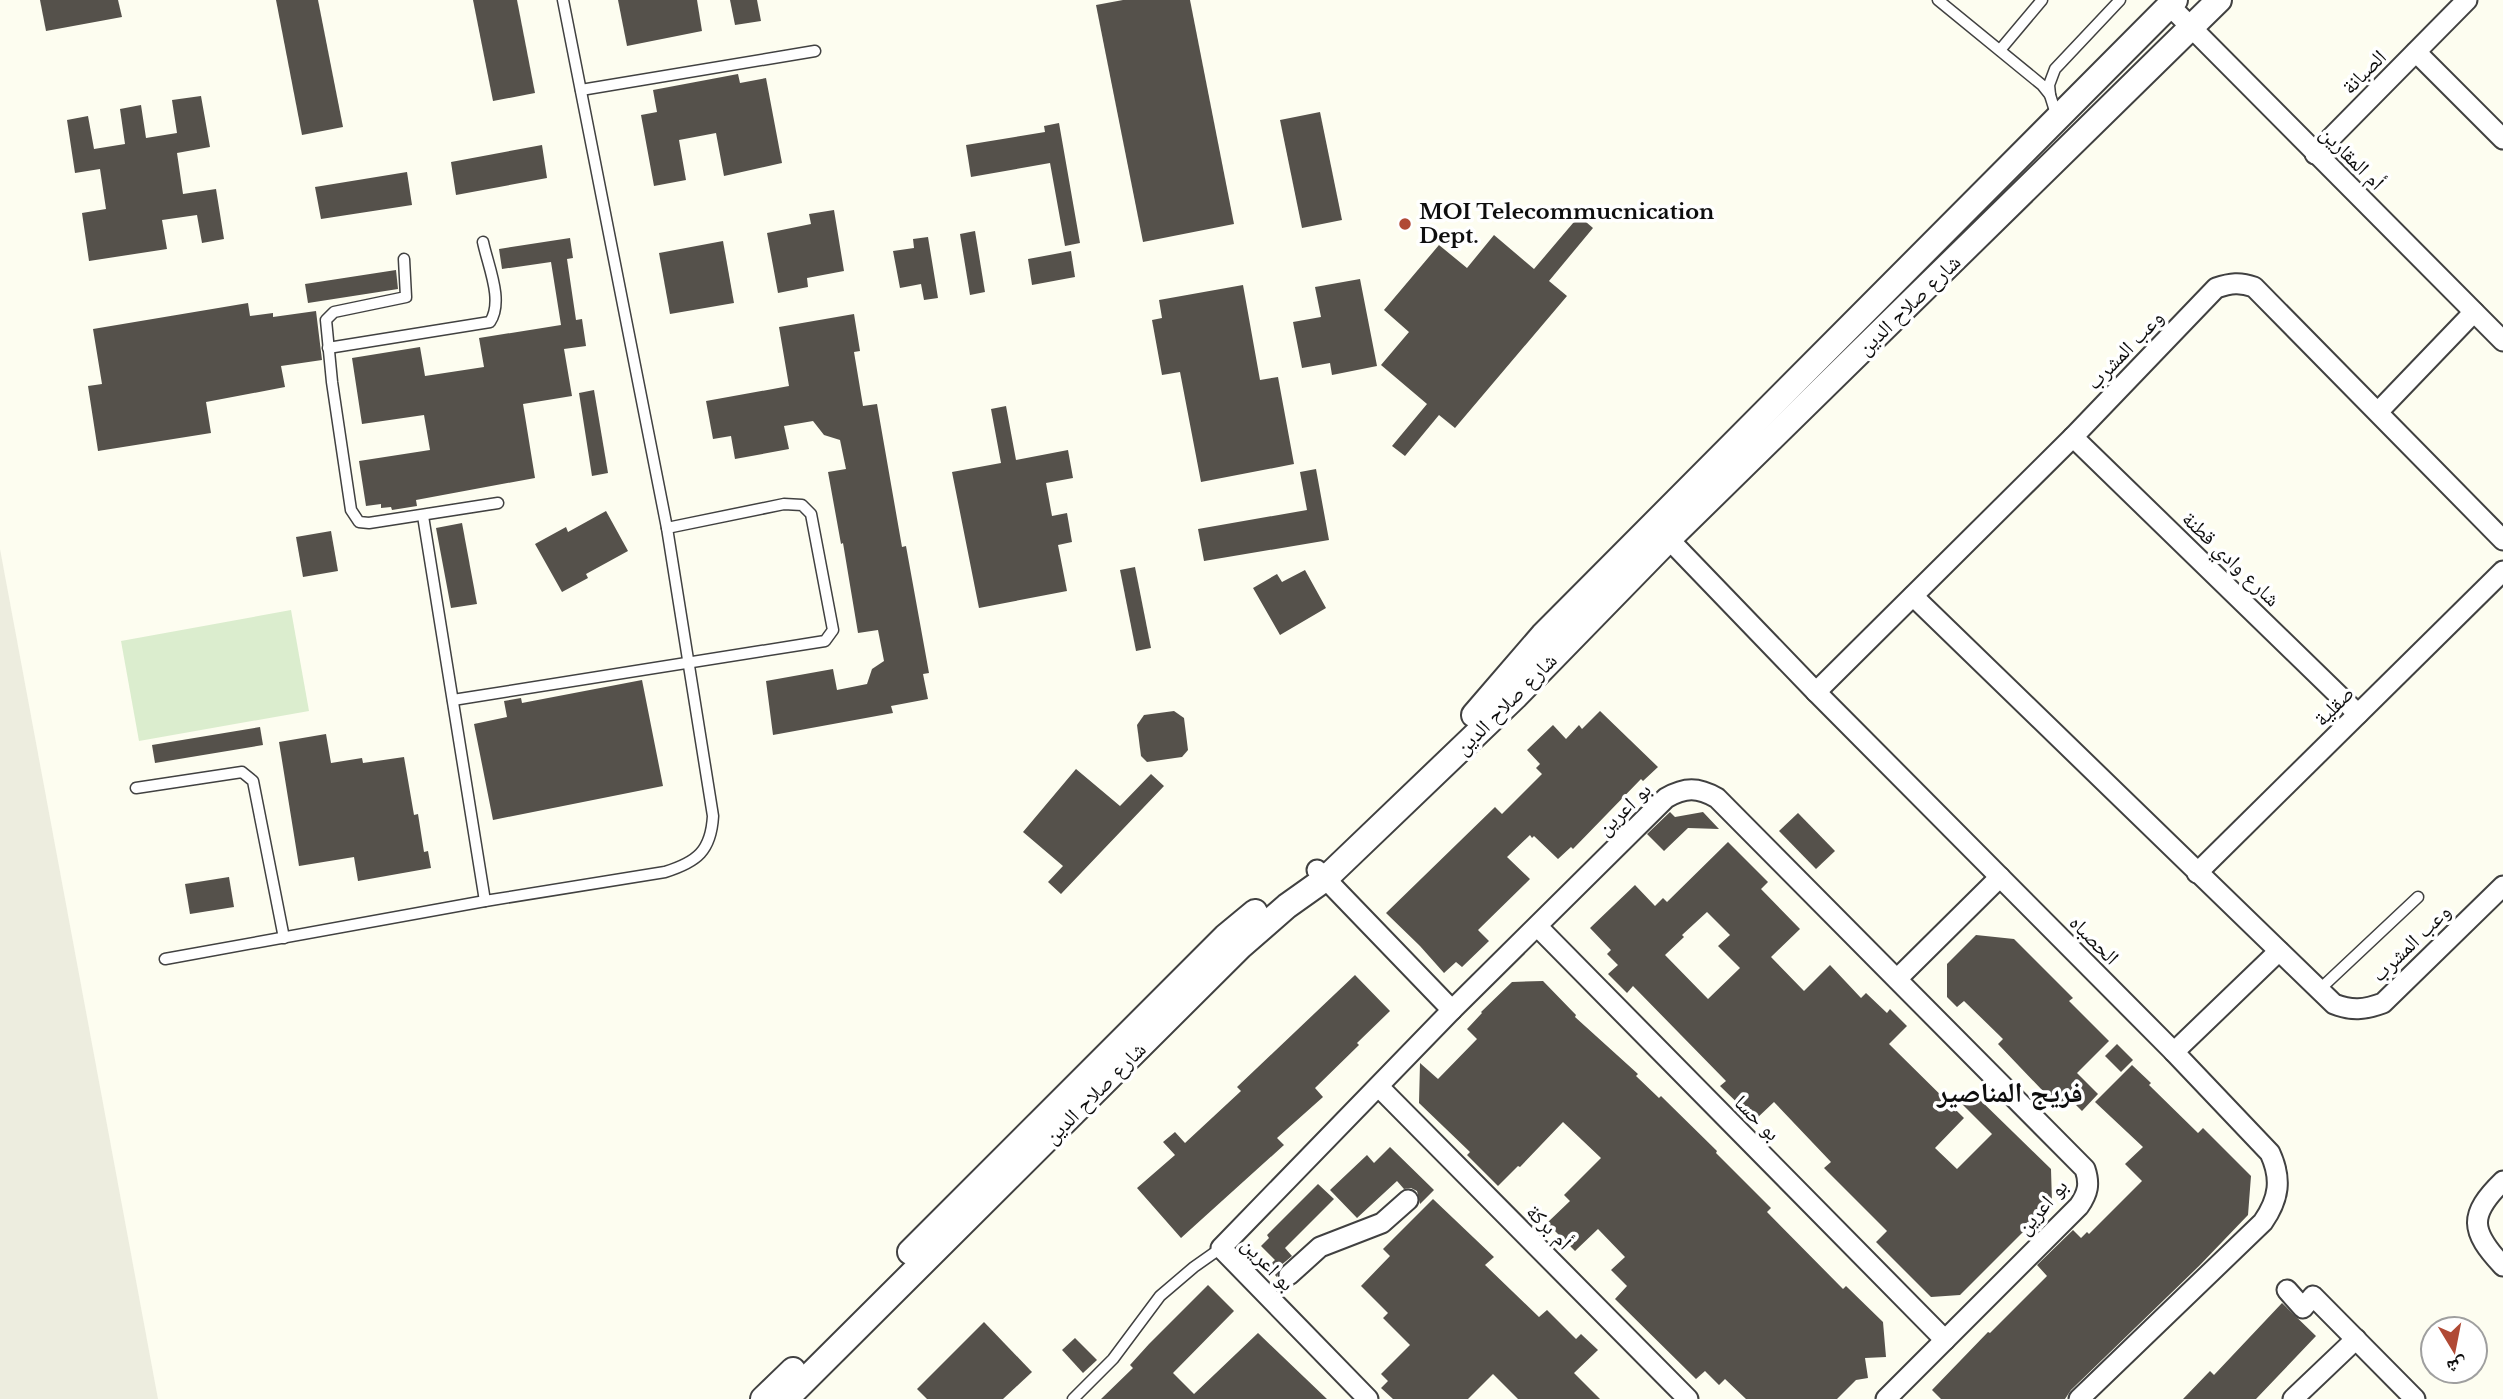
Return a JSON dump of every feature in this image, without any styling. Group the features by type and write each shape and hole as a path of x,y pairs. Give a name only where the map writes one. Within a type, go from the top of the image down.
{"street":[{"name":"شارع صلاح الدين","path":"1662,532 2077,140 2219,0"},
{"name":"الصبانة","path":"2315,154 2468,0"},
{"name":"شارع صلاح الدين","path":"786,1399 1240,947 1515,697 1662,532 2056,119 2172,3"},
{"name":"أم المقارين","path":"2172,3 2191,28 2503,341"},
{"name":"الصبانة","path":"2416,52 2503,139"},
{"path":"2056,119 2077,140"},
{"name":"وعب المشرب","path":"1816,692 2073,437 2216,288 2240,282 2254,287 2503,540"},
{"path":"2378,412 2474,312"},
{"name":"شارع وادي قطنة","path":"2073,437 2358,714"},
{"name":"الحصباه","path":"1662,532 2270,1153 2276,1166 2277,1196 2272,1210 2263,1222 2080,1399"},
{"name":"صقلية","path":"2197,873 2503,571"},
{"name":"وعب المشرب","path":"1913,596 2334,1004 2349,1010 2367,1010 2383,1003 2503,886"},
{"name":"بو اعرين","path":"1368,1399 1221,1248 1452,1010 1666,798 1678,791 1692,789 1705,791 1717,798 2085,1169 2089,1182 2087,1195 2080,1206 1886,1399"},
{"name":"شارع صلاح الدين","path":"763,1399 1226,936 1267,902 1321,875"},
{"path":"1321,875 1452,1010"},
{"path":"1897,979 2000,877"},
{"name":"بو حسا","path":"1538,927 1945,1340"},
{"path":"2174,1052 2279,951"},
{"name":"أم بركة","path":"1378,1087 1688,1399"},
{"path":"2503,1181 2484,1199 2478,1219 2478,1232 2484,1246 2503,1266"},
{"path":"1266,1296 1320,1247 1382,1223 1408,1200"},
{"path":"2287,1290 2303,1308 2313,1296 2415,1399"},
{"path":"2292,1399 2356,1339"}],"lane":[{"path":"165,959 485,901 665,872 698,858 712,832 713,816 667,528 563,0"},
{"path":"1938,0 2034,77 2050,94"},
{"path":"2000,50 2042,0"},
{"path":"2056,119 2049,85 2055,69 2120,0"},
{"path":"581,90 815,51"},
{"path":"328,348 490,322 496,313 496,302 483,242"},
{"path":"404,259 406,297 334,312 326,320 351,510 359,522 369,523 498,503"},
{"path":"453,700 825,641 833,630 811,514 802,505 784,504 667,528"},
{"path":"423,516 485,901"},
{"path":"136,788 242,772 253,781 284,937"},
{"path":"2319,990 2418,897"},
{"path":"1073,1399 1113,1359 1160,1296 1221,1248"}],"green space":[{"path":"291,610 309,711 139,741 121,641"}],"shaded area":[{"path":"0,549 158,1399 0,1399"}],"building":[{"path":"40,0 118,0 122,17 46,31"},
{"path":"276,0 318,0 343,127 302,135"},
{"path":"473,0 517,0 535,93 493,101"},
{"path":"618,0 697,0 702,31 627,46"},
{"path":"730,0 757,0 761,21 735,25"},
{"path":"1123,0 1190,0 1234,224 1143,242 1096,5"},
{"path":"738,74 740,83 766,78 782,163 724,176 716,133 679,140 686,180 654,186 641,115 657,112 653,90"},
{"path":"201,96 210,147 177,153 183,194 216,189 224,239 202,243 197,215 162,220 167,249 89,261 82,213 106,209 100,169 75,173 67,120 88,116 94,149 125,144 120,109 141,105 146,138 177,133 172,100"},
{"path":"1320,112 1342,220 1302,228 1280,120"},
{"path":"1059,123 1080,243 1065,246 1050,163 971,177 966,145 1045,132 1044,126"},
{"path":"542,145 547,178 456,195 451,162"},
{"path":"407,172 412,205 321,219 315,187"},
{"path":"834,210 844,271 807,278 808,287 778,293 767,233 811,224 809,214"},
{"path":"1579,216 1593,228 1549,281 1567,296 1455,428 1439,415 1405,456 1392,446 1427,404 1381,365 1409,332 1384,310 1439,245 1467,268 1494,235 1534,269"},
{"path":"975,231 985,292 970,295 960,234"},
{"path":"928,237 938,298 924,300 921,284 900,288 893,251 914,248 913,239"},
{"path":"570,238 573,258 567,259 576,320 582,319 586,346 564,349 572,396 523,404 535,478 416,500 417,506 392,510 391,507 381,508 381,504 366,506 359,461 430,450 424,415 362,424 352,358 420,347 425,376 484,367 479,338 561,325 551,262 502,269 499,249"},
{"path":"723,241 734,303 670,314 659,253"},
{"path":"1071,251 1075,277 1032,285 1028,259"},
{"path":"396,270 398,289 308,303 305,284"},
{"path":"1360,279 1377,366 1332,375 1330,363 1302,368 1293,322 1321,317 1315,287"},
{"path":"1243,285 1260,380 1278,377 1294,464 1201,482 1180,372 1162,375 1152,320 1162,318 1159,300"},
{"path":"248,303 250,316 273,313 273,317 316,311 322,360 281,366 285,387 206,402 211,433 98,451 88,386 102,384 93,329"},
{"path":"854,314 860,351 854,352 863,406 877,404 902,547 906,546 929,673 923,674 928,699 891,706 893,713 773,735 766,681 833,669 837,690 867,684 872,669 884,661 878,630 858,633 828,472 846,469 840,440 824,435 813,421 784,426 789,449 735,459 731,436 713,439 706,401 789,386 779,327"},
{"path":"594,390 608,473 592,476 579,393"},
{"path":"1006,406 1016,460 1068,450 1073,478 1046,483 1052,516 1067,513 1072,542 1058,545 1067,591 979,608 952,472 1001,463 991,409"},
{"path":"1316,469 1329,540 1204,561 1198,529 1307,510 1300,472"},
{"path":"606,511 628,551 586,574 588,578 562,592 535,544 566,527 568,532"},
{"path":"462,523 477,604 451,608 436,528"},
{"path":"331,531 338,571 303,577 296,537"},
{"path":"1135,567 1151,648 1136,651 1120,570"},
{"path":"1305,570 1326,608 1280,635 1253,588 1277,574 1282,582"},
{"path":"642,680 663,786 493,820 474,724 507,717 504,701 521,698 522,703"},
{"path":"1174,711 1184,718 1188,750 1182,757 1147,762 1141,756 1137,725 1144,715"},
{"path":"1600,711 1658,767 1643,781 1641,779 1573,849 1571,847 1558,859 1530,835 1507,857 1530,879 1478,930 1489,941 1462,967 1456,962 1444,973 1386,913 1495,807 1502,814 1542,774 1536,768 1540,764 1527,750 1553,725 1566,739 1579,725 1582,729"},
{"path":"260,727 263,745 155,763 152,745"},
{"path":"326,734 331,763 362,758 363,763 404,757 414,815 418,814 424,852 428,851 431,868 358,881 354,857 299,866 279,742"},
{"path":"1076,769 1120,806 1151,774 1164,786 1061,894 1048,882 1063,866 1023,832"},
{"path":"1670,812 1675,817 1703,812 1719,829 1688,828 1664,851 1647,834"},
{"path":"1798,813 1835,851 1816,869 1779,831"},
{"path":"1728,842 1768,882 1761,889 1800,929 1771,957 1804,991 1830,965 1861,998 1866,993 1887,1013 1890,1009 1907,1026 1889,1044 1964,1118 1935,1148 1957,1169 1992,1134 1961,1103 1972,1092 2051,1169 2052,1203 1960,1295 1931,1297 1876,1242 1887,1231 1824,1168 1831,1162 1774,1102 1755,1120 1720,1086 1726,1081 1633,986 1627,993 1608,974 1618,965 1607,954 1611,950 1590,928 1635,885 1655,906 1663,898 1667,902","holes":["1707,912 1730,935 1718,946 1740,968 1708,999 1665,955"]},
{"path":"229,877 234,907 190,914 185,884"},
{"path":"1976,935 2014,939 2073,998 2069,1001 2109,1041 2077,1073 2098,1094 2082,1111 2072,1101 2062,1111 1998,1044 2003,1039 1964,1001 1957,1007 1947,997 1947,964"},
{"path":"1355,975 1390,1011 1315,1088 1323,1097 1277,1138 1284,1145 1181,1238 1137,1188 1175,1155 1163,1142 1175,1132 1185,1143 1241,1091 1237,1087"},
{"path":"1543,981 1575,1017 1717,1151 1716,1153 1771,1208 1767,1212 1843,1289 1846,1286 1883,1322 1886,1357 1865,1358 1868,1378 1856,1380 1837,1399 1746,1399 1725,1379 1719,1385 1705,1371 1696,1379 1615,1299 1627,1286 1611,1270 1625,1257 1598,1229 1575,1251 1547,1223 1570,1201 1564,1195 1601,1158 1563,1122 1498,1186 1467,1155 1470,1152 1419,1103 1420,1063 1438,1079 1477,1039 1467,1029 1512,982"},
{"path":"2117,1044 2133,1060 2121,1072 2105,1056"},
{"path":"2132,1065 2198,1133 2203,1128 2251,1176 2248,1215 2065,1399 1941,1399 1932,1390 2047,1276 2037,1265 2073,1230 2081,1238 2087,1232 2089,1234 2142,1181 2125,1164 2143,1147 2095,1102"},
{"path":"1390,1147 1434,1190 1420,1204 1417,1191 1404,1189 1397,1181 1357,1218 1330,1190 1367,1155 1374,1163"},
{"path":"1318,1184 1334,1199 1285,1248 1292,1256 1280,1266 1277,1277 1267,1267 1275,1260 1261,1246 1269,1238 1267,1235"},
{"path":"1433,1199 1494,1257 1485,1265 1539,1317 1547,1310 1576,1339 1581,1334 1598,1350 1574,1373 1600,1399 1518,1399 1493,1374 1468,1399 1393,1399 1381,1388 1388,1381 1381,1374 1410,1345 1383,1318 1388,1313 1361,1286 1390,1256 1383,1249"},
{"path":"1208,1285 1234,1311 1173,1373 1194,1394 1258,1333 1327,1399 1101,1399 1133,1368 1130,1365 1149,1344"},
{"path":"2282,1303 2316,1336 2256,1399 2183,1399 2210,1371 2214,1375"},
{"path":"984,1322 1032,1372 1003,1399 927,1399 917,1389"},
{"path":"1075,1338 1097,1360 1083,1373 1062,1350"}],"place":[{"name":"MOI Telecommucnication Dept.","path":"1405,224"}],"district":[{"name":"فريج المناصير","path":"2010,1092"}]}
